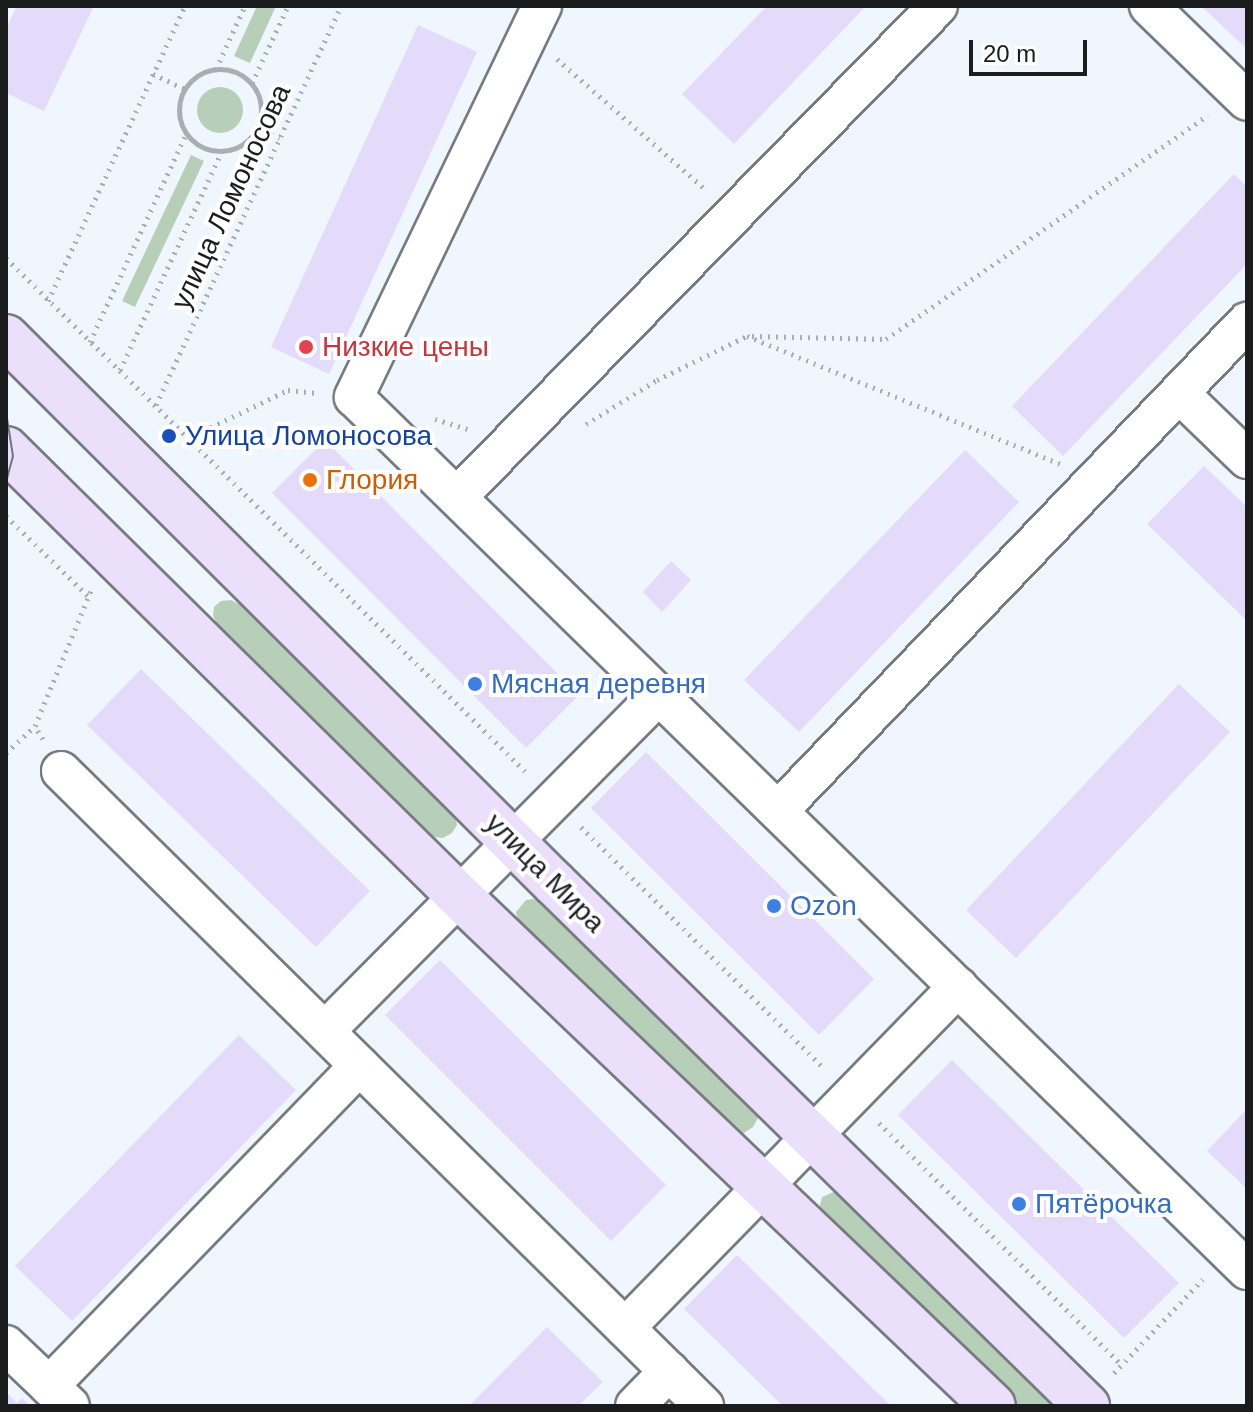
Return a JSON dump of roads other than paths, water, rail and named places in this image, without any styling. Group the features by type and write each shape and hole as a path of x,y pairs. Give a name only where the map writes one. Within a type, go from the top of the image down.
{"main road":[{"name":"улица Мира","path":"6,337 513,842 1087,1406"},
{"path":"6,449 459,896 993,1406"}],"street":[{"path":"457,497 938,6"},
{"path":"1149,6 1243,97"},
{"path":"536,20 354,397 1238,1261"},
{"path":"778,811 1247,322"},
{"path":"1179,393 1247,459"},
{"path":"325,1031 659,695"},
{"path":"61,771 704,1406"},
{"path":"625,1328 958,987"},
{"path":"6,1345 59,1396 359,1066"},
{"path":"635,1406 669,1371"}],"tram line":[{"path":"6,412 13,456 6,483"}],"place":[{"name":"Низкие цены","path":"306,347"},
{"name":"Улица Ломоносова","path":"169,436"},
{"name":"Глория","path":"310,480"},
{"name":"Мясная деревня","path":"475,684"},
{"name":"Ozon","path":"774,906"},
{"name":"Пятёрочка","path":"1019,1204"}]}
